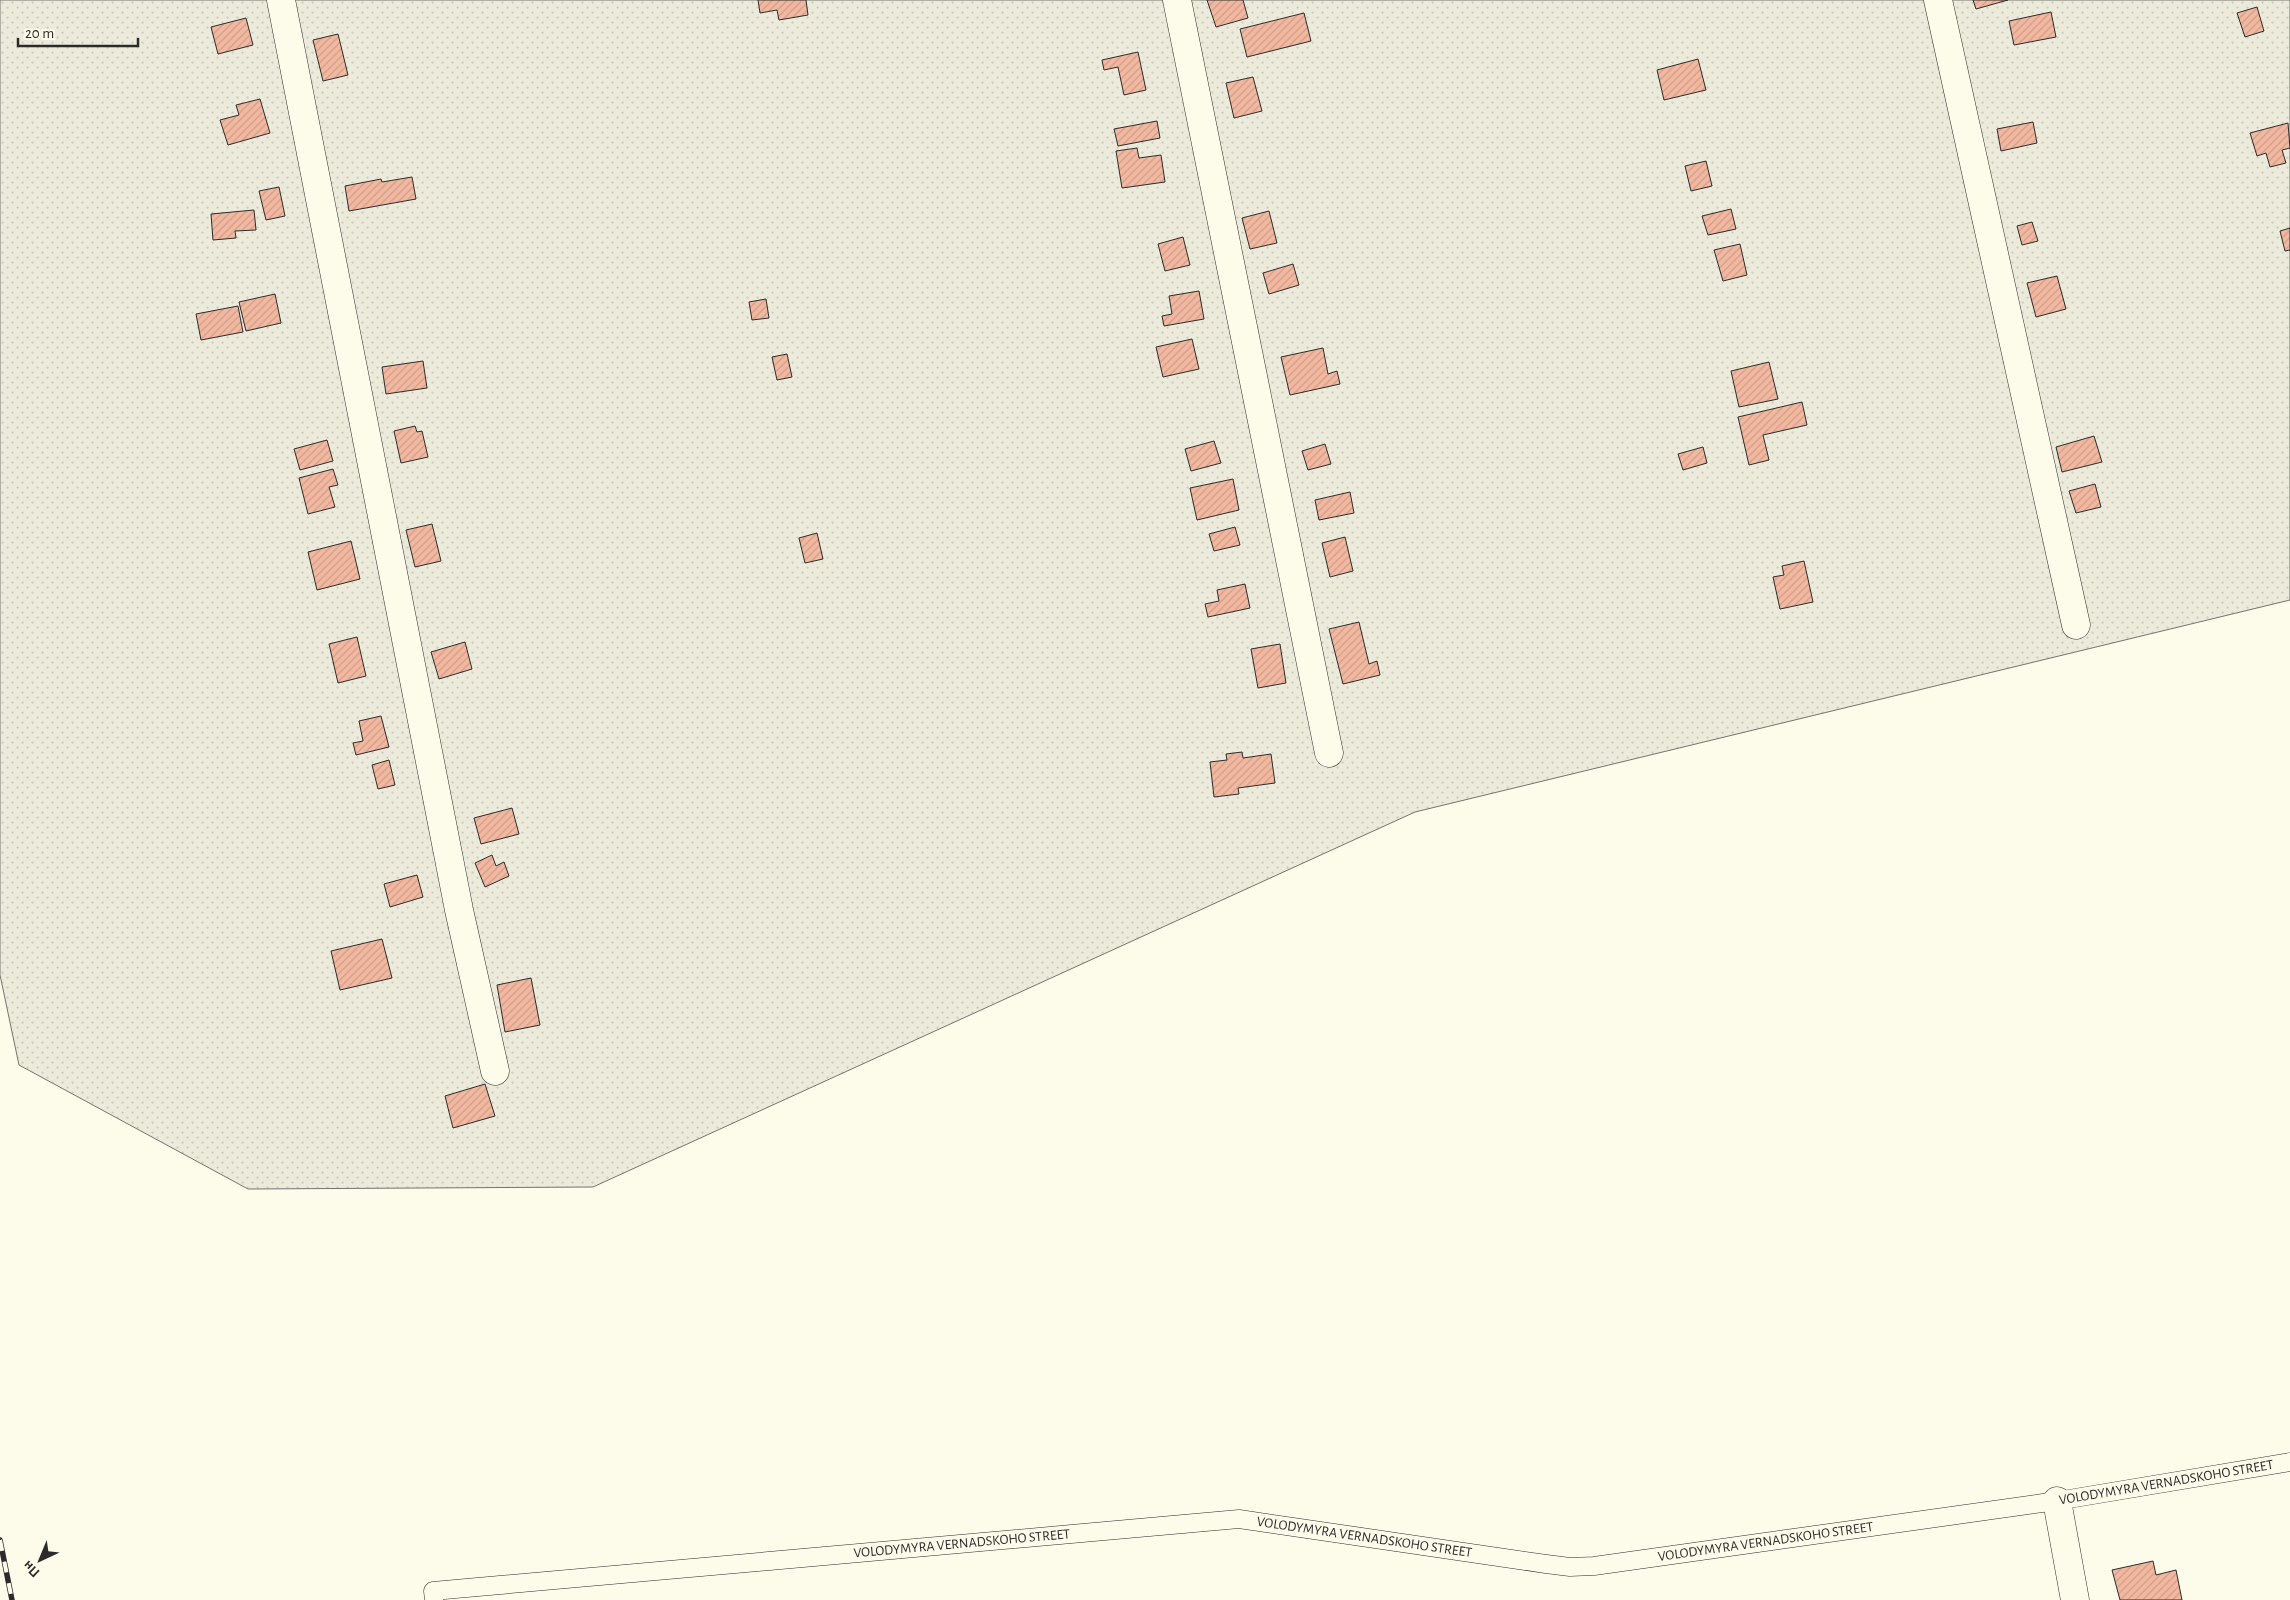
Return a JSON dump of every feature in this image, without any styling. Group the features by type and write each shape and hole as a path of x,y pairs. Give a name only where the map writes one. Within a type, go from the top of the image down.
{"street":[{"path":"281,0 460,910 495,1071"},
{"path":"1177,0 1328,753"},
{"path":"1938,0 2076,625"},
{"path":"2057,1501 2075,1600"}],"lane":[{"name":"VOLODYMYRA VERNADSKOHO STREET","path":"433,1596 1239,1519 1546,1564 1570,1567 1594,1566 2057,1501 2290,1462"}],"shaded area":[{"path":"0,0 2290,0 2290,600 1415,812 593,1187 248,1189 19,1065 0,975"}],"building":[{"path":"758,0 806,0 808,15 779,20 777,10 760,13"},
{"path":"1207,0 1243,0 1248,18 1216,27"},
{"path":"1973,0 2008,0 1976,9"},
{"path":"2257,7 2264,31 2245,37 2237,13"},
{"path":"2051,12 2056,37 2014,45 2009,21"},
{"path":"1304,13 1311,41 1247,57 1240,29"},
{"path":"246,18 253,45 218,54 211,27"},
{"path":"338,34 348,75 323,81 313,40"},
{"path":"1138,52 1146,90 1124,95 1118,67 1104,70 1102,60"},
{"path":"1698,59 1706,90 1664,100 1657,70"},
{"path":"1253,77 1262,111 1234,118 1226,83"},
{"path":"260,99 270,133 228,145 220,120 239,115 236,105"},
{"path":"1157,121 1160,138 1118,146 1114,129"},
{"path":"2033,122 2037,143 2001,151 1997,129"},
{"path":"2288,123 2290,148 2282,150 2286,163 2270,167 2266,153 2257,156 2250,133"},
{"path":"1137,148 1139,158 1161,155 1165,182 1122,188 1116,151"},
{"path":"1706,161 1712,186 1691,191 1685,166"},
{"path":"412,177 416,199 349,211 345,186 381,179 382,182"},
{"path":"279,187 285,216 266,220 259,191"},
{"path":"1731,209 1736,229 1708,235 1702,216"},
{"path":"254,210 256,230 235,231 236,238 213,240 211,214"},
{"path":"1269,211 1277,243 1250,249 1242,218"},
{"path":"2032,222 2038,241 2022,245 2017,226"},
{"path":"2290,228 2290,250 2285,251 2280,231"},
{"path":"1183,237 1190,265 1165,271 1158,244"},
{"path":"1740,244 1747,275 1723,281 1714,250"},
{"path":"1293,264 1299,285 1269,294 1263,273"},
{"path":"2057,276 2066,309 2036,317 2027,283"},
{"path":"1199,291 1204,319 1164,326 1162,316 1172,314 1169,296"},
{"path":"275,294 281,323 246,331 239,302"},
{"path":"766,299 769,318 752,320 749,302"},
{"path":"238,306 243,332 201,340 196,314"},
{"path":"1192,339 1199,369 1163,377 1156,347"},
{"path":"1323,348 1328,374 1337,371 1340,384 1290,395 1281,357"},
{"path":"787,354 792,377 777,380 772,357"},
{"path":"423,361 427,388 386,394 382,367"},
{"path":"1769,362 1778,399 1739,407 1731,371"},
{"path":"1802,402 1807,425 1763,435 1769,460 1749,465 1738,417"},
{"path":"415,426 417,432 422,431 428,457 401,463 394,431"},
{"path":"2094,436 2102,462 2062,472 2056,447"},
{"path":"327,440 333,461 300,470 294,449"},
{"path":"1214,441 1221,463 1191,471 1185,449"},
{"path":"1325,444 1331,464 1308,470 1302,451"},
{"path":"1703,447 1707,463 1683,470 1678,454"},
{"path":"333,469 338,485 329,487 335,507 308,514 299,478"},
{"path":"1233,479 1239,510 1197,520 1190,488"},
{"path":"2095,484 2101,507 2076,513 2069,491"},
{"path":"1350,492 1354,513 1319,520 1315,500"},
{"path":"432,524 441,561 415,567 406,530"},
{"path":"1235,527 1240,545 1214,551 1209,534"},
{"path":"817,533 823,559 805,563 799,538"},
{"path":"1345,537 1353,571 1330,577 1322,543"},
{"path":"351,541 360,579 317,590 308,552"},
{"path":"1804,561 1813,602 1780,609 1773,577 1784,575 1782,566"},
{"path":"1245,584 1250,608 1208,617 1205,604 1219,601 1217,590"},
{"path":"1359,622 1369,664 1377,661 1380,675 1343,684 1329,629"},
{"path":"357,637 366,676 338,683 329,644"},
{"path":"465,642 472,669 439,679 431,652"},
{"path":"1280,644 1286,683 1258,688 1251,649"},
{"path":"381,716 389,747 356,755 353,743 363,741 359,721"},
{"path":"1242,752 1243,758 1271,754 1275,783 1238,788 1239,794 1214,797 1210,762 1227,760 1226,754"},
{"path":"389,760 395,785 378,789 372,765"},
{"path":"512,808 519,834 481,844 474,818"},
{"path":"492,855 496,866 504,862 509,876 485,887 475,863"},
{"path":"417,875 423,897 390,907 384,884"},
{"path":"382,939 392,978 340,990 331,951"},
{"path":"531,978 540,1025 505,1032 497,985"},
{"path":"485,1084 495,1116 453,1128 445,1096"},
{"path":"2153,1561 2156,1575 2176,1570 2182,1600 2120,1600 2112,1570"}],"railway":[{"path":"0,1540 12,1600"}]}
